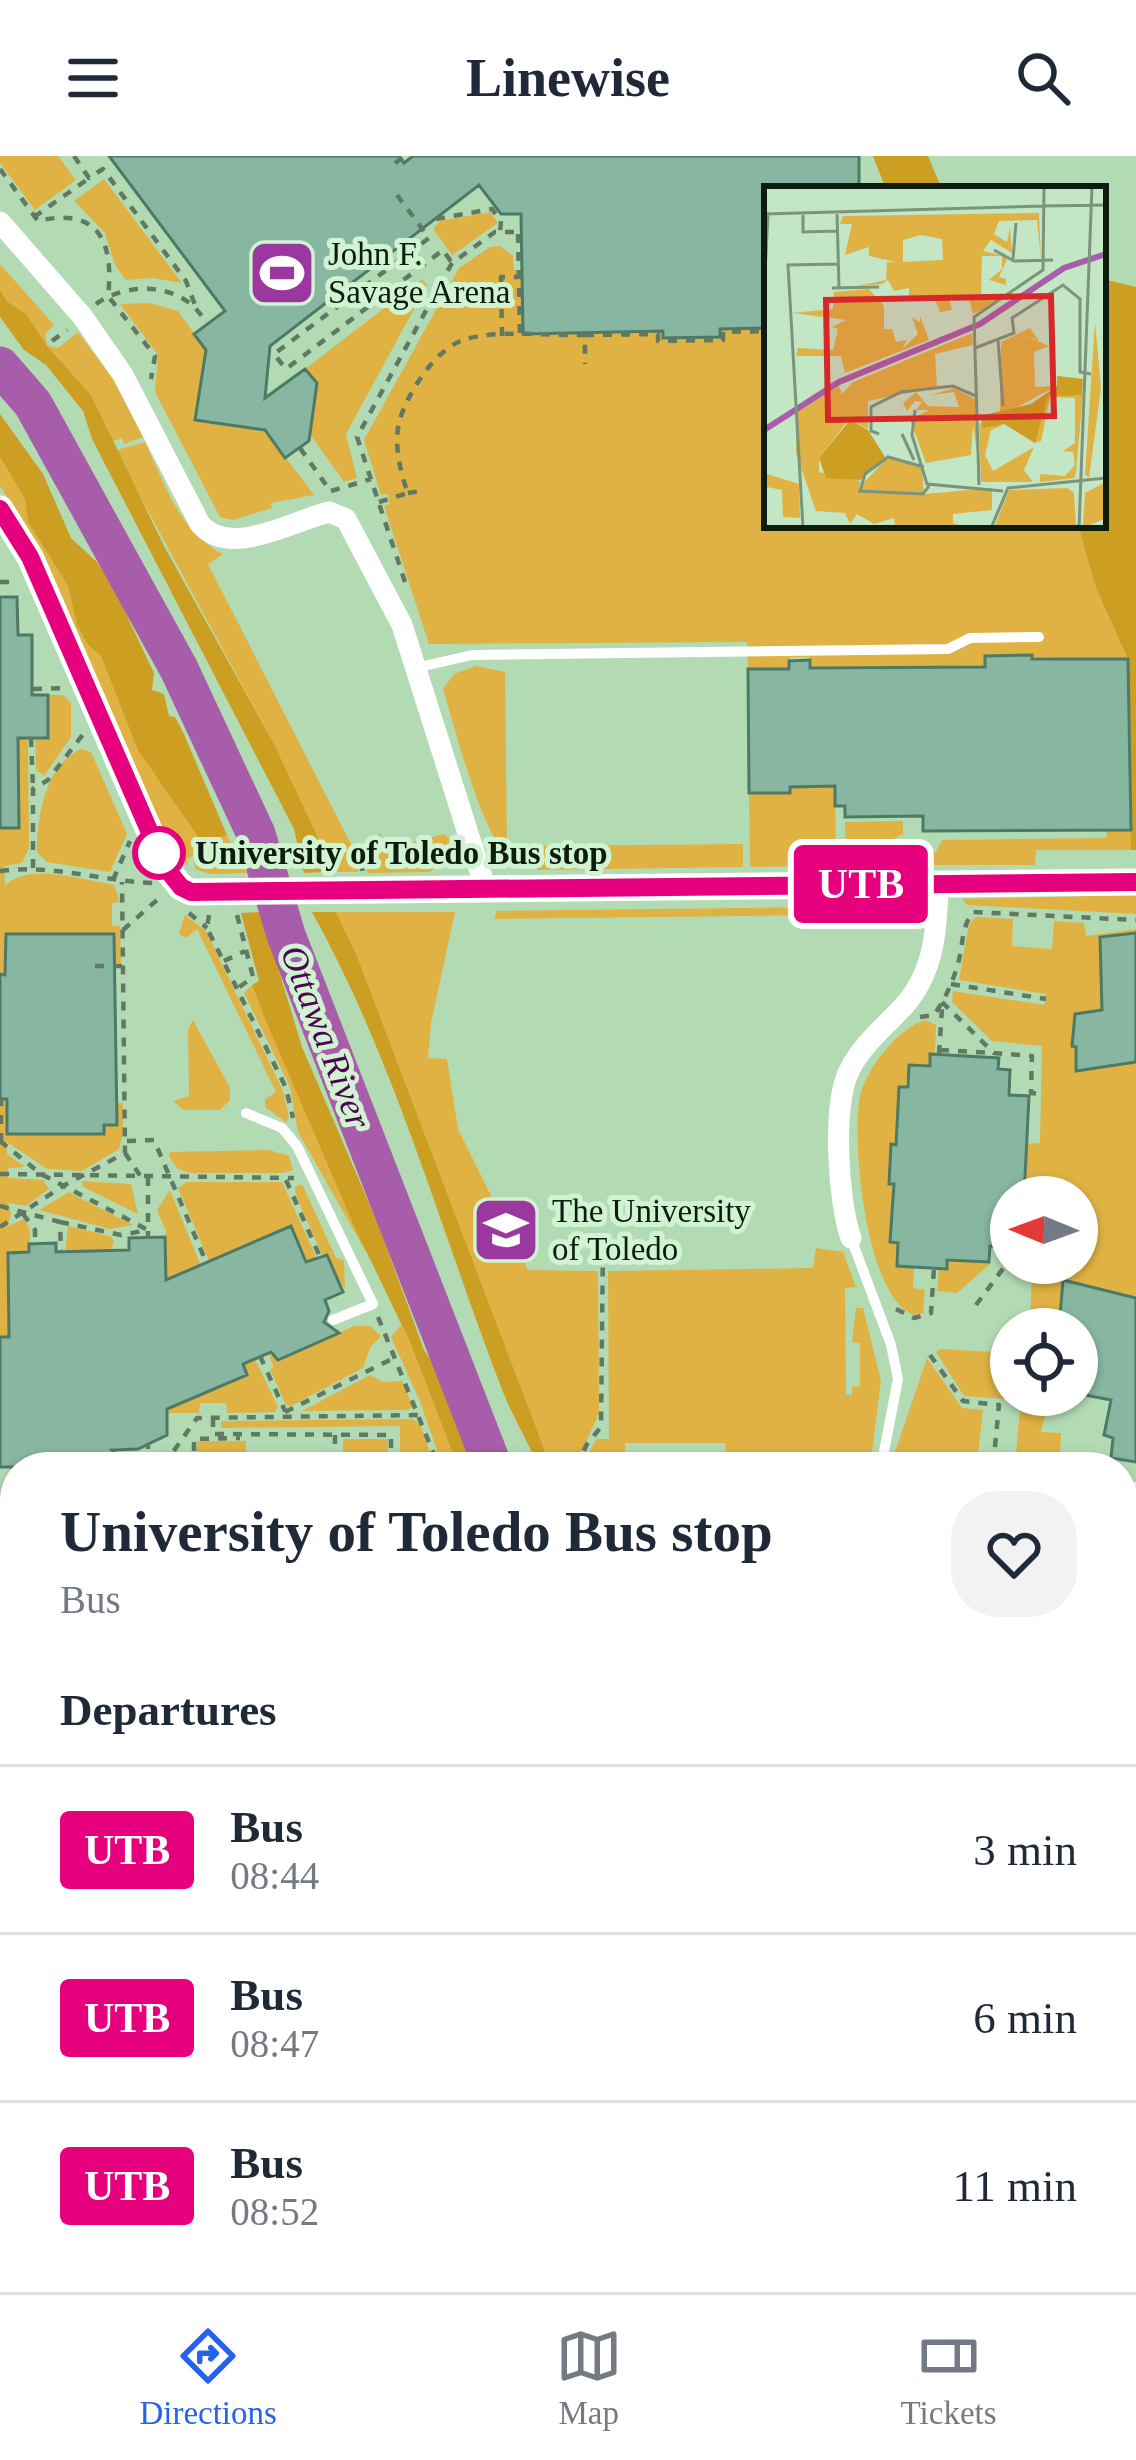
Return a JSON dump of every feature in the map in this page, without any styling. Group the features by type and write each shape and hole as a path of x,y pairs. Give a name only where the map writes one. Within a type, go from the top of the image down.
{"street":[{"path":"5,228 82,316 123,375 204,530 215,538 232,540 324,513 340,514 402,626 485,890"},
{"path":"0,509 30,557 175,896 217,904 331,891 1136,882"},
{"path":"850,1238 843,1195 844,1086 858,1056 910,998 927,968 935,940 938,884"}],"lane":[{"path":"415,668 472,655 948,649 970,638 1039,638"},
{"path":"246,1113 282,1128 298,1146 373,1304 333,1320"},
{"path":"850,1238 891,1345 898,1379 883,1452"}],"path":[{"path":"74,156 89,178"},
{"path":"395,164 405,156"},
{"path":"5,228 35,216 103,169 186,281 203,318"},
{"path":"0,170 38,221 77,220 100,233 111,258 107,296 155,356 149,386"},
{"path":"397,195 429,238 274,354 286,369 443,250 452,263"},
{"path":"436,219 492,209 501,221 500,232"},
{"path":"408,593 357,436 452,263 500,232 520,232 520,337"},
{"path":"502,337 501,277 519,277"},
{"path":"92,308 107,296 126,291 164,291 195,305"},
{"path":"408,493 400,470 399,424 430,367 457,343 482,336 658,334 658,341 723,340 723,332 764,332"},
{"path":"585,335 585,364"},
{"path":"300,448 331,491"},
{"path":"312,497 371,478"},
{"path":"379,502 421,491"},
{"path":"0,582 22,582"},
{"path":"33,689 67,688"},
{"path":"33,788 48,780 86,731"},
{"path":"31,738 33,868"},
{"path":"362,877 362,856 381,836"},
{"path":"113,880 132,837"},
{"path":"0,871 69,870 122,882 153,883"},
{"path":"122,882 125,1153 144,1177 148,1234"},
{"path":"123,930 175,896"},
{"path":"207,928 217,904"},
{"path":"217,904 188,914 207,928 238,988 286,1088 292,1127"},
{"path":"913,1021 934,1015 942,1002 965,923 973,912 1136,920"},
{"path":"237,915 252,980 238,988"},
{"path":"224,961 245,951"},
{"path":"95,966 124,966"},
{"path":"951,983 1046,999"},
{"path":"942,1002 939,1052 1032,1056 1031,1093 1042,1094"},
{"path":"942,1002 994,1053"},
{"path":"114,1034 125,1033"},
{"path":"2,1099 1,1141 41,1174 148,1234"},
{"path":"127,1141 153,1138 207,1264"},
{"path":"0,1227 125,1153"},
{"path":"0,1174 303,1178"},
{"path":"285,1178 320,1257"},
{"path":"0,1206 121,1235 148,1234"},
{"path":"24,1213 35,1230 35,1244"},
{"path":"60,1222 61,1252"},
{"path":"583,1452 601,1427 602,1240"},
{"path":"892,1304 904,1316 928,1316 934,1268"},
{"path":"976,1306 992,1284"},
{"path":"373,1304 434,1452"},
{"path":"930,1355 962,1401 999,1405 994,1452"},
{"path":"260,1356 286,1415"},
{"path":"286,1415 396,1358"},
{"path":"175,1452 197,1418 421,1414"},
{"path":"213,1418 213,1434 252,1436"},
{"path":"335,1435 335,1452"},
{"path":"194,1452 194,1439 392,1435 391,1452"},
{"path":"148,1443 148,1452"}],"shaded area":[{"name":"The University of Toledo","path":"0,156 1136,156 1136,1452 0,1452"},
{"path":"0,156 58,156 76,180 35,210 0,163"},
{"path":"873,156 928,156 941,186 885,186"},
{"path":"104,179 182,283 126,280 115,265 105,233 74,201"},
{"path":"490,212 498,223 452,255 433,229 440,221"},
{"path":"500,246 513,256 514,270 522,270 524,334 663,331 664,338 719,337 720,329 764,328 764,528 1079,528 1096,588 1128,659 986,656 985,667 811,668 810,657 790,657 789,669 748,669 747,642 429,644 384,506 390,504 387,494 381,495 364,440 459,268 490,247"},
{"path":"0,264 54,325 45,334 47,345 58,348 78,332 113,379 143,437 124,444 122,438 113,441 91,395 48,347 26,314 0,290"},
{"path":"422,279 427,285 346,434 357,478 344,482 310,434 317,384 305,369"},
{"path":"1106,280 1136,287 1136,850 1131,850 1128,659 1096,588 1079,528 1106,528"},
{"path":"0,290 26,314 91,395 164,546 274,744 316,833 323,872 304,873 294,829 92,439 83,411 46,365 24,350 0,317"},
{"path":"150,303 178,311 206,350 196,419 265,430 314,495 271,503 272,508 233,520 220,517 155,392 158,355 120,304"},
{"path":"0,414 43,474 71,538 98,563 117,595 154,673 152,690 164,694 169,716 175,717 183,732 227,835 206,842 199,838 138,750 101,656 77,625 68,586 28,522 25,499 0,457"},
{"path":"145,442 185,520 195,534 223,554 208,564 358,858 358,872 323,872 316,833 274,744 120,459 117,450"},
{"path":"0,457 25,499 28,522 68,586 77,625 101,656 139,750 199,838 227,835 247,873 210,874 195,869 193,856 187,859 188,866 174,857 44,555 0,486"},
{"path":"476,666 505,672 507,845 527,845 525,869 511,861 486,820 443,689 454,674"},
{"path":"48,695 63,695 71,703 71,737 44,776 36,770 35,738 48,737"},
{"path":"18,738 28,738 29,848 22,863 4,866 5,886 14,879 41,874 114,885 120,902 112,903 112,926 120,926 121,963 115,963 113,934 6,934 5,975 0,974 0,828 19,827"},
{"path":"81,749 91,752 127,834 110,872 47,862 37,852 41,808 51,779"},
{"path":"835,786 836,866 750,867 749,793"},
{"path":"903,821 903,834 846,863 845,822"},
{"path":"1107,830 1131,830 1131,850 1036,850 1035,865 931,865 923,860 923,854 936,852 942,840 1106,838"},
{"path":"443,834 457,851 430,872 367,873 366,856"},
{"path":"743,844 743,867 537,870 534,846"},
{"path":"1136,895 1136,914 967,905 962,899"},
{"path":"906,906 908,914 494,919 497,911"},
{"path":"261,912 302,1047 468,1452 452,1452 410,1342 265,1019 252,985 259,981 241,913"},
{"path":"312,912 336,912 357,956 545,1452 532,1452 507,1401 393,1088"},
{"path":"336,912 455,912 428,1058 447,1059 458,1129 528,1270 598,1271 599,1414 581,1452 545,1452 357,956"},
{"path":"185,915 206,931 283,1091 286,1122 265,1107 265,1099 276,1092 197,929 186,938 179,934"},
{"path":"976,917 1013,919 1012,946 1052,949 1054,921 1084,923 1086,936 1136,929 1136,1452 1112,1452 1113,1439 1104,1435 1111,1400 1098,1397 1098,1308 1031,1308 1031,1284 1098,1284 1098,1176 1025,1176 1027,1144 1040,1143 1042,1046 992,1041 952,1002 953,991 1045,1005 1045,994 959,980 969,924"},
{"path":"252,985 370,1259 298,1132 290,1087 244,993"},
{"path":"193,1020 230,1088 230,1100 220,1110 184,1110 173,1101 189,1096 188,1029"},
{"path":"925,1020 936,1025 935,1054 930,1054 930,1066 909,1065 896,1145 891,1145 889,1183 894,1184 891,1242 898,1243 897,1266 914,1267 913,1288 925,1290 923,1313 914,1315 898,1303 873,1250 860,1181 858,1118 863,1086 876,1062 894,1040"},
{"path":"0,1042 1,1099 7,1099 8,1134 103,1134 103,1125 117,1125 116,1103 123,1103 119,1149 82,1171 47,1169 7,1142 7,1154 25,1167 8,1168 8,1178 43,1180 49,1189 26,1206 8,1203 8,1226 24,1219 30,1236 29,1252 8,1253 9,1337 0,1337"},
{"path":"269,1150 289,1156 293,1170 189,1173 177,1168 169,1156 170,1152"},
{"path":"82,1181 131,1184 138,1214 83,1187"},
{"path":"187,1182 282,1182 317,1259 307,1264 210,1263 178,1188"},
{"path":"302,1184 336,1258 344,1260 345,1290 327,1256 323,1257 296,1196 295,1187"},
{"path":"170,1190 201,1266 166,1280 166,1231 157,1210"},
{"path":"69,1192 133,1225 110,1229 39,1210"},
{"path":"68,1226 110,1236 114,1241 111,1251 65,1252"},
{"path":"816,1248 843,1252 856,1287 845,1288 846,1395 860,1386 860,1343 852,1342 856,1308 863,1308 881,1381 872,1452 725,1452 725,1443 625,1443 625,1452 590,1452 596,1439 609,1439 608,1271 813,1268"},
{"path":"947,1260 989,1265 957,1293 937,1291 939,1268 947,1268"},
{"path":"401,1325 452,1452 438,1452 391,1337"},
{"path":"354,1326 370,1326 381,1336 370,1348 363,1368 286,1405 268,1353 278,1360"},
{"path":"941,1349 990,1352 990,1398 964,1396 936,1352"},
{"path":"927,1358 962,1408 983,1410 978,1452 895,1452"},
{"path":"255,1359 278,1407 275,1412 227,1413 226,1403 200,1403 199,1413 167,1413 167,1409 247,1375 243,1364"},
{"path":"370,1375 383,1382 402,1381 413,1407 302,1411"},
{"path":"1019,1416 1045,1416 1041,1432 1061,1433 1060,1452 1016,1452"},
{"path":"412,1419 420,1424 430,1452 400,1452 400,1426 221,1428 221,1421"},
{"path":"343,1439 388,1439 388,1452 343,1452"},
{"path":"197,1441 246,1441 246,1452 197,1452"}],"building":[{"path":"109,156 399,156 404,163 413,156 859,156 859,186 764,186 764,328 720,329 720,337 663,338 663,331 523,334 521,214 501,214 479,185 270,346 265,398 305,369 317,383 309,441 285,458 265,430 195,420 206,350 194,334 225,311"},
{"path":"0,597 17,597 18,635 32,635 32,695 48,695 48,738 18,738 19,828 0,828"},
{"path":"1032,655 1032,659 1128,659 1131,830 923,831 923,816 845,817 845,806 835,806 835,786 749,793 748,669 789,669 789,661 810,660 810,668 985,667 985,656"},
{"path":"1136,933 1136,1062 1076,1071 1075,1014 1102,1010 1100,937"},
{"path":"6,934 114,934 117,1125 104,1125 104,1134 7,1134 7,1099 0,1099 0,974 5,975"},
{"path":"930,1054 999,1058 998,1069 1010,1070 1009,1095 1029,1096 1025,1176 990,1176 989,1262 947,1260 947,1269 897,1266 898,1243 890,1242 894,1184 889,1184 899,1087 908,1087 909,1065 930,1066"},
{"path":"291,1226 306,1262 327,1255 343,1292 325,1300 329,1311 324,1322 339,1333 278,1360 271,1352 243,1364 247,1375 167,1409 167,1435 138,1449 0,1452 0,1337 9,1337 8,1253 29,1252 29,1244 56,1243 56,1252 129,1250 129,1238 165,1237 166,1280"},
{"path":"1063,1284 1136,1298 1136,1452 1112,1452 1113,1438 1104,1435 1111,1400 1098,1397 1098,1308 1061,1308"}],"waterway":[{"name":"Ottawa River","path":"0,366 33,404 179,669 256,834 286,935 487,1452"}],"bus line":[{"name":"UTB","path":"0,509 30,557 165,867 191,892 1136,882"}],"place":[{"name":"John F. Savage Arena","path":"282,273"},
{"name":"University of Toledo Bus stop","path":"159,853"},
{"name":"The University of Toledo","path":"506,1230"}]}
